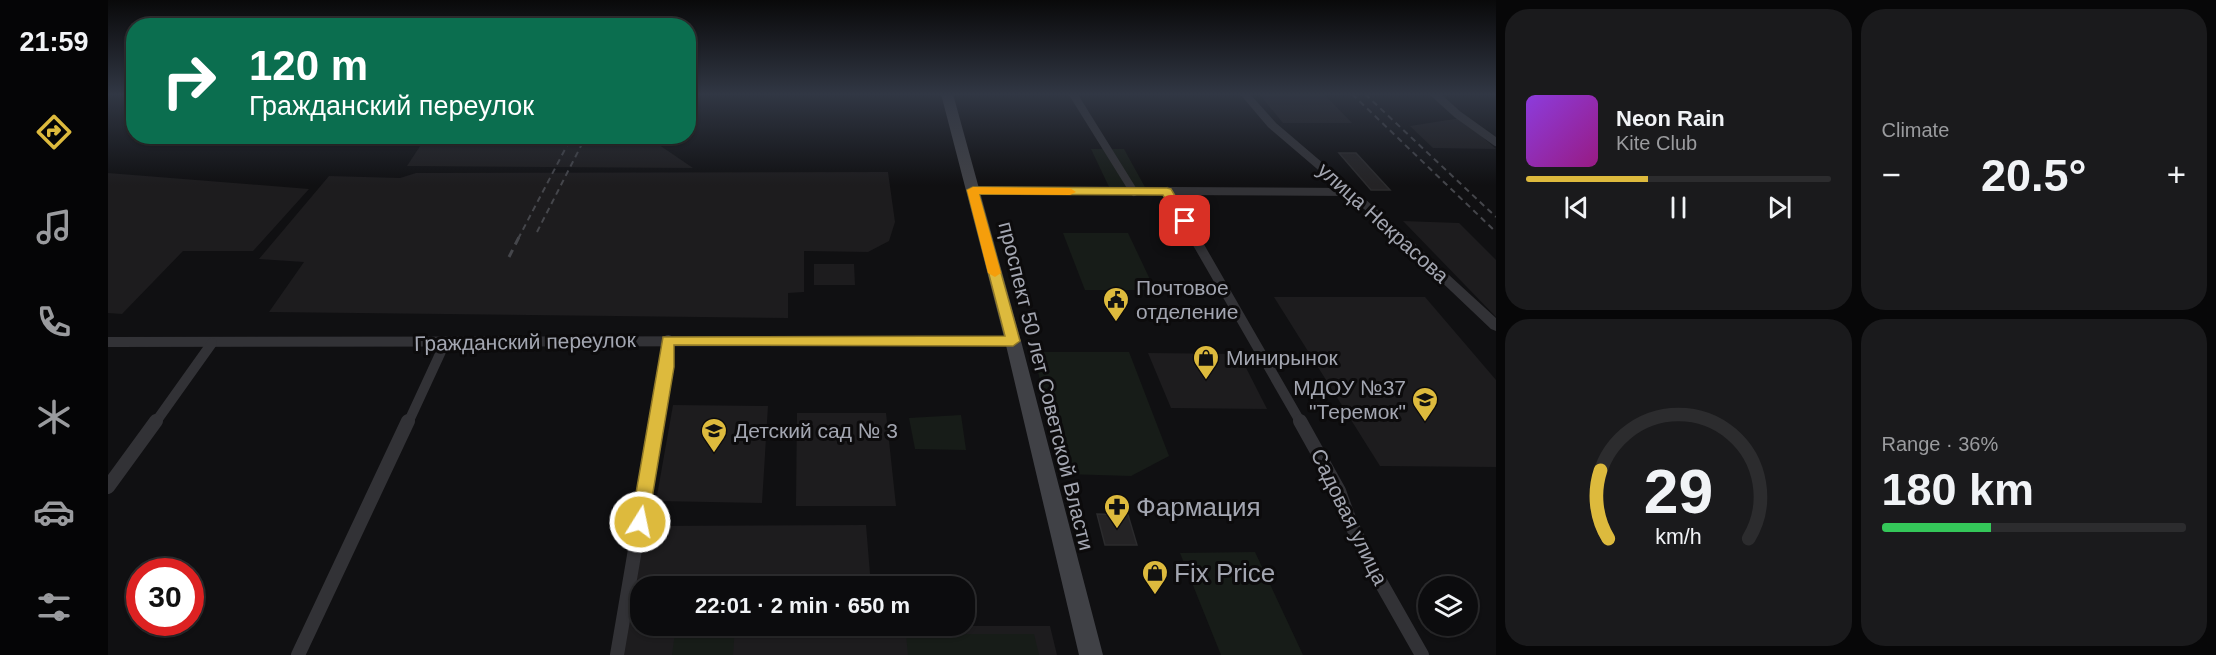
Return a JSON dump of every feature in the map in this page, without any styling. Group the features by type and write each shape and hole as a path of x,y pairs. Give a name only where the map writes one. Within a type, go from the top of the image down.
{"main road":[{"name":"проспект 50 лет Советской Власти","path":"955,125 1013,341 1091,655"}],"street":[{"path":"1092,125 1134,192"},
{"name":"улица Некрасова","path":"1272,125 1375,213 1496,326"},
{"path":"1472,125 1496,142"},
{"path":"973,190 1350,192"},
{"name":"Садовая улица","path":"1167,191 1259,346 1339,491 1351,524 1376,574 1422,655"},
{"path":"617,655 666,367 668,340"},
{"name":"Гражданский переулок","path":"108,342 1013,341"},
{"path":"108,487 213,343"},
{"path":"298,655 445,343"}],"shaded area":[{"path":"1468,125 1496,149 1433,148 1410,126"},
{"path":"421,144 658,144 693,168 407,166"},
{"path":"1091,149 1124,149 1146,189 1110,189"},
{"path":"888,172 895,222 889,241 868,252 804,251 804,292 788,293 788,318 269,312 304,262 259,259 329,176 400,178 416,173"},
{"path":"108,173 309,189 253,251 183,251 122,314 108,313"},
{"path":"1403,221 1459,223 1496,260 1496,317"},
{"path":"1063,233 1128,233 1155,290 1085,290"},
{"path":"814,264 854,264 855,285 814,285"},
{"name":"МДОУ №37 \"Теремок\"","path":"1274,297 1425,297 1496,380 1496,467 1380,466"},
{"path":"1033,352 1129,352 1169,456 1131,476 1064,474"},
{"name":"Минирынок","path":"1148,353 1239,354 1267,409 1171,408"},
{"name":"Детский сад № 3","path":"673,405 768,406 762,503 656,501"},
{"path":"797,413 886,413 896,506 796,506"},
{"path":"961,415 966,450 915,449 909,418"},
{"path":"866,525 870,576 634,576 642,526"},
{"path":"1255,552 1303,655 1221,655 1180,553"},
{"path":"630,600 630,636 975,636 975,626 1050,626 1057,655 621,655"},
{"path":"1034,634 1039,655 908,655 906,636"},
{"path":"675,636 734,636 733,655 672,655"}],"building":[{"path":"1339,153 1356,153 1390,190 1371,190"},
{"name":"Фармация","path":"1097,514 1128,515 1137,545 1105,545"}],"railway":[{"path":"1384,125 1496,232"},
{"path":"1398,125 1496,217"},
{"path":"518,239 568,144"},
{"path":"537,232 582,144"},
{"path":"509,257 518,239"}],"slow traffic":[{"path":"995,273 973,190 1070,192"}],"place":[{"name":"Почтовое отделение","path":"1116,323"},
{"name":"Минирынок","path":"1206,381"},
{"name":"МДОУ №37 \"Теремок\"","path":"1425,423"},
{"name":"Детский сад № 3","path":"714,454"},
{"name":"Фармация","path":"1117,530"},
{"name":"Fix Price","path":"1155,596"}],"route":[{"path":"640,522 666,367 668,340 1013,341 973,190 1167,191 1185,221"}]}
